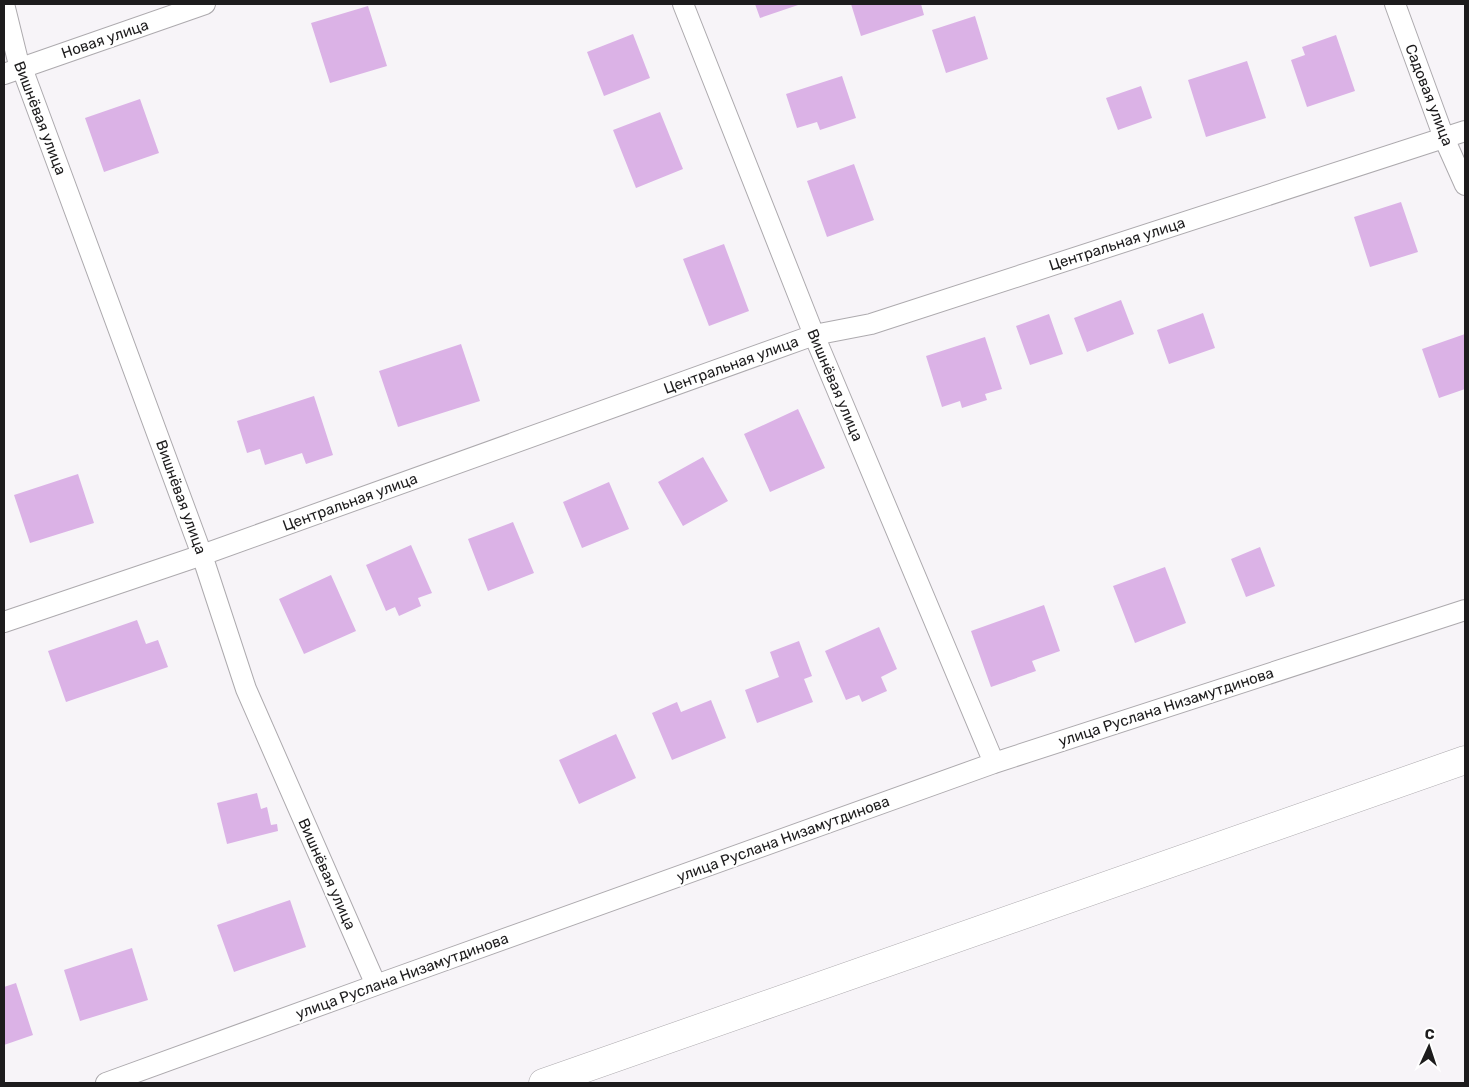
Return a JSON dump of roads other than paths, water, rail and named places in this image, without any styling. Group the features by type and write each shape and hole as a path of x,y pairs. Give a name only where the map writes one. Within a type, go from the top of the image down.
{"main road":[{"path":"543,1083 1465,760"}],"street":[{"name":"Вишнёвая улица","path":"4,4 19,65 13,71 202,554 246,689 376,985"},
{"name":"Новая улица","path":"13,71 205,4"},
{"name":"Вишнёвая улица","path":"683,4 814,335 994,763"},
{"name":"Садовая улица","path":"1395,4 1444,138 1465,185"},
{"name":"Центральная улица","path":"4,622 202,554 814,335 871,324 1465,131"},
{"name":"улица Руслана Низамутдинова","path":"106,1083 994,763 1465,610"}]}
